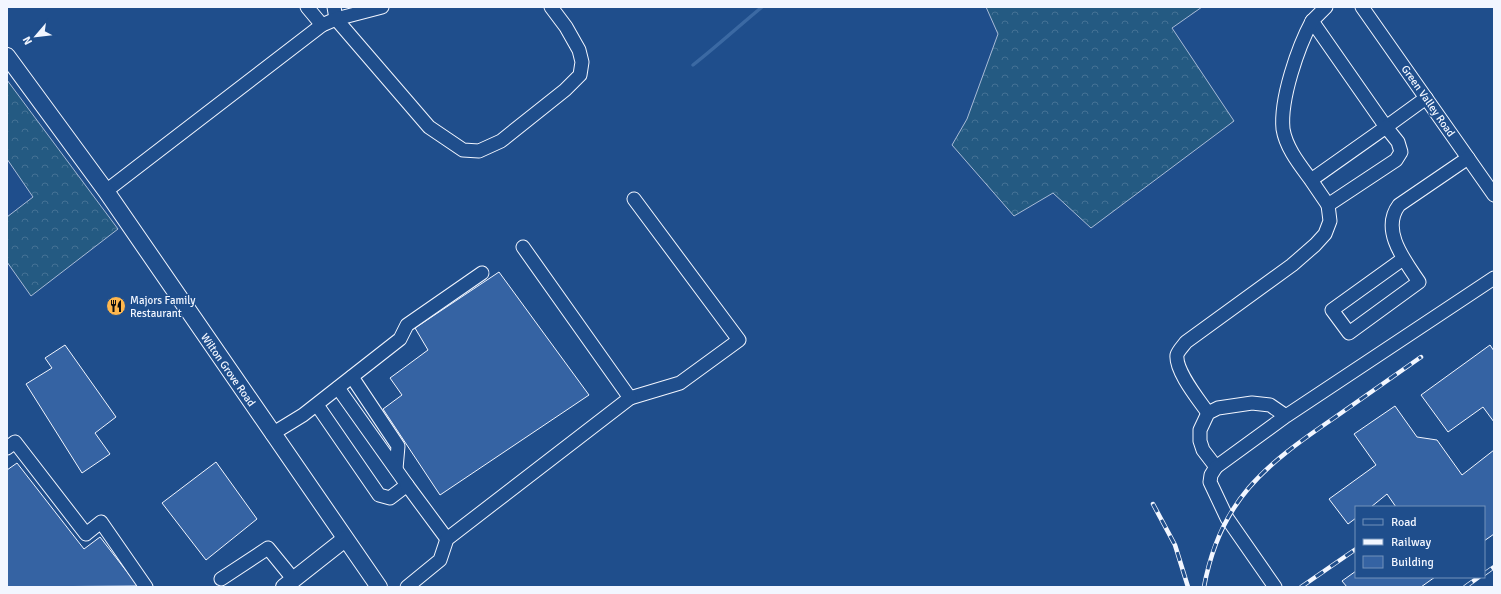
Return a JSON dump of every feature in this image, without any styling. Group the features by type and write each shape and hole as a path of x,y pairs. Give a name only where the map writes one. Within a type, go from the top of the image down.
{"main road":[{"name":"Wilton Grove Road","path":"7,56 106,191 272,434 379,587"},
{"path":"289,583 345,539"}],"street":[{"path":"307,7 322,26"},
{"path":"106,191 322,26 335,13 382,7"},
{"path":"335,13 429,127 463,150 479,151 501,141 565,90 580,74 582,62 579,50 566,27 550,7"},
{"path":"1208,413 1183,376 1178,364 1177,354 1186,342 1292,265 1325,234 1330,221 1328,205 1290,149 1283,129 1285,105 1293,68 1301,41 1312,21 1326,7"},
{"name":"Green Valley Road","path":"1362,7 1468,158 1492,188"},
{"path":"1312,21 1398,142 1401,152 1396,160 1328,205"},
{"path":"1311,180 1426,98"},
{"path":"1403,259 1332,310 1349,333 1420,282 1403,259 1392,230 1391,220 1394,212 1399,205 1468,158"},
{"path":"407,587 440,560 448,539 630,398 680,383 739,340 634,199"},
{"path":"523,247 630,398"},
{"path":"272,434 316,405 400,339 407,325 482,273"},
{"path":"1275,587 1227,518 1210,482 1211,475 1216,467 1286,416 1493,281"},
{"path":"352,377 398,446 396,469"},
{"path":"338,388 407,485 448,539"},
{"path":"1216,467 1203,450 1200,440 1200,430 1208,413 1218,408 1252,404 1270,405 1286,416"},
{"path":"316,405 379,495 390,498 407,485"},
{"path":"7,448 15,442 86,534 101,522 146,587"},
{"path":"222,579 268,548 289,583"}],"green space":[{"path":"986,7 1202,7 1172,28 1234,121 1091,228 1053,193 1014,216 952,145 967,119 998,34"},
{"path":"7,80 118,229 31,296 7,262 7,217 33,197 7,159"}],"building":[{"path":"499,272 589,395 440,495 383,409 402,395 390,378 428,350 415,328"},
{"path":"65,345 116,417 95,433 110,454 82,473 26,384 52,368 45,358"},
{"path":"1490,345 1494,351 1494,422 1483,407 1448,432 1421,395"},
{"path":"1395,406 1417,437 1437,440 1462,475 1494,450 1494,534 1485,540 1485,506 1395,506 1387,494 1372,506 1355,506 1355,519 1348,524 1329,499 1376,465 1354,434"},
{"path":"216,462 257,519 206,560 162,503"},
{"path":"17,463 84,549 100,537 138,586 7,587 7,470"},
{"path":"1355,572 1355,578 1434,578 1421,587 1347,587 1342,581"}],"waterway":[{"path":"693,65 762,7"}],"railway":[{"path":"1204,587 1211,557 1221,530 1234,508 1249,488 1267,469 1309,435 1421,357"},
{"path":"1153,504 1175,545 1188,587"},
{"path":"1301,587 1355,550"},
{"path":"1485,573 1494,567"},
{"path":"1465,587 1478,578"}],"place":[{"name":"Majors Family Restaurant","path":"116,306"}]}
